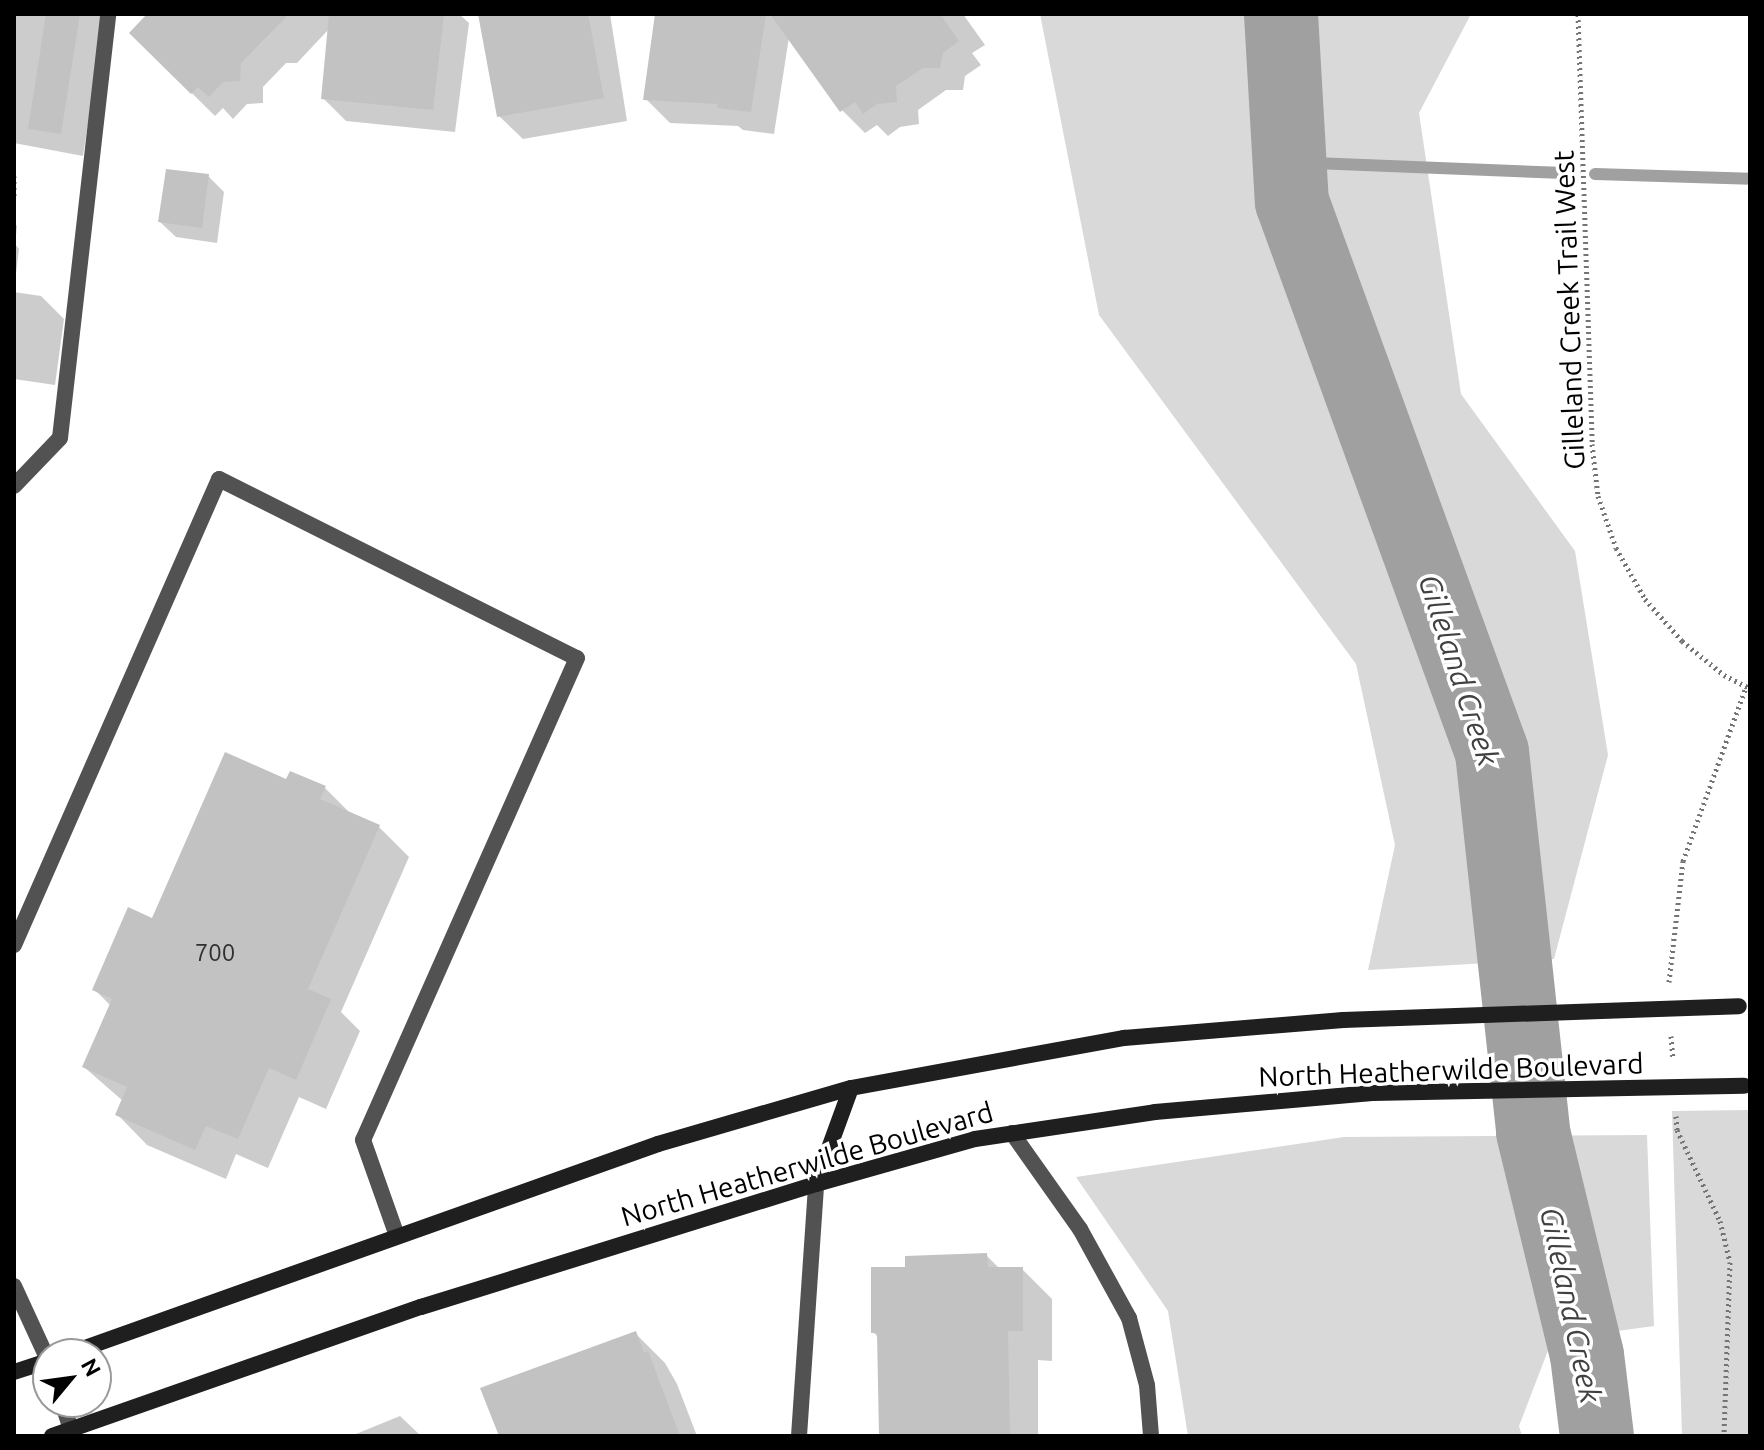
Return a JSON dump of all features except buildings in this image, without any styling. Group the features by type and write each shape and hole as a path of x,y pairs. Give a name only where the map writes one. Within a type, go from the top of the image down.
{"main road":[{"name":"North Heatherwilde Boulevard","path":"112,1338 658,1144 851,1088 1124,1038 1343,1020 1745,1007"},
{"name":"North Heatherwilde Boulevard","path":"52,1436 72,1433 421,1307 816,1184 975,1139 1155,1112 1372,1093 1747,1086"},
{"path":"816,1184 851,1088"}],"street":[{"path":"14,486 60,438 108,14"},
{"path":"14,945 219,479 577,658 363,1140 397,1236"},
{"path":"1012,1133 1080,1229 1129,1318 1147,1385 1151,1436"},
{"path":"799,1436 816,1184"},
{"path":"14,1286 38,1338"}],"path":[{"name":"Gilleland Creek Trail West","path":"1578,14 1592,444 1598,496 1616,548 1645,599 1682,641 1724,675 1750,688"},
{"path":"14,176 14,197"}],"shaded area":[{"path":"1040,14 1471,14 1419,113 1461,394 1575,551 1608,755 1554,959 1368,970 1395,845 1356,664 1099,315"},
{"path":"1750,1110 1750,1436 1682,1436 1672,1111"},
{"path":"1647,1135 1654,1326 1552,1340 1519,1426 1522,1436 1188,1436 1168,1311 1076,1177 1344,1137"}],"waterway":[{"name":"Gilleland Creek","path":"1281,14 1292,202 1492,752 1533,1132 1587,1355 1597,1436"},
{"path":"1289,162 1558,173"},
{"path":"1595,174 1750,179"}]}
